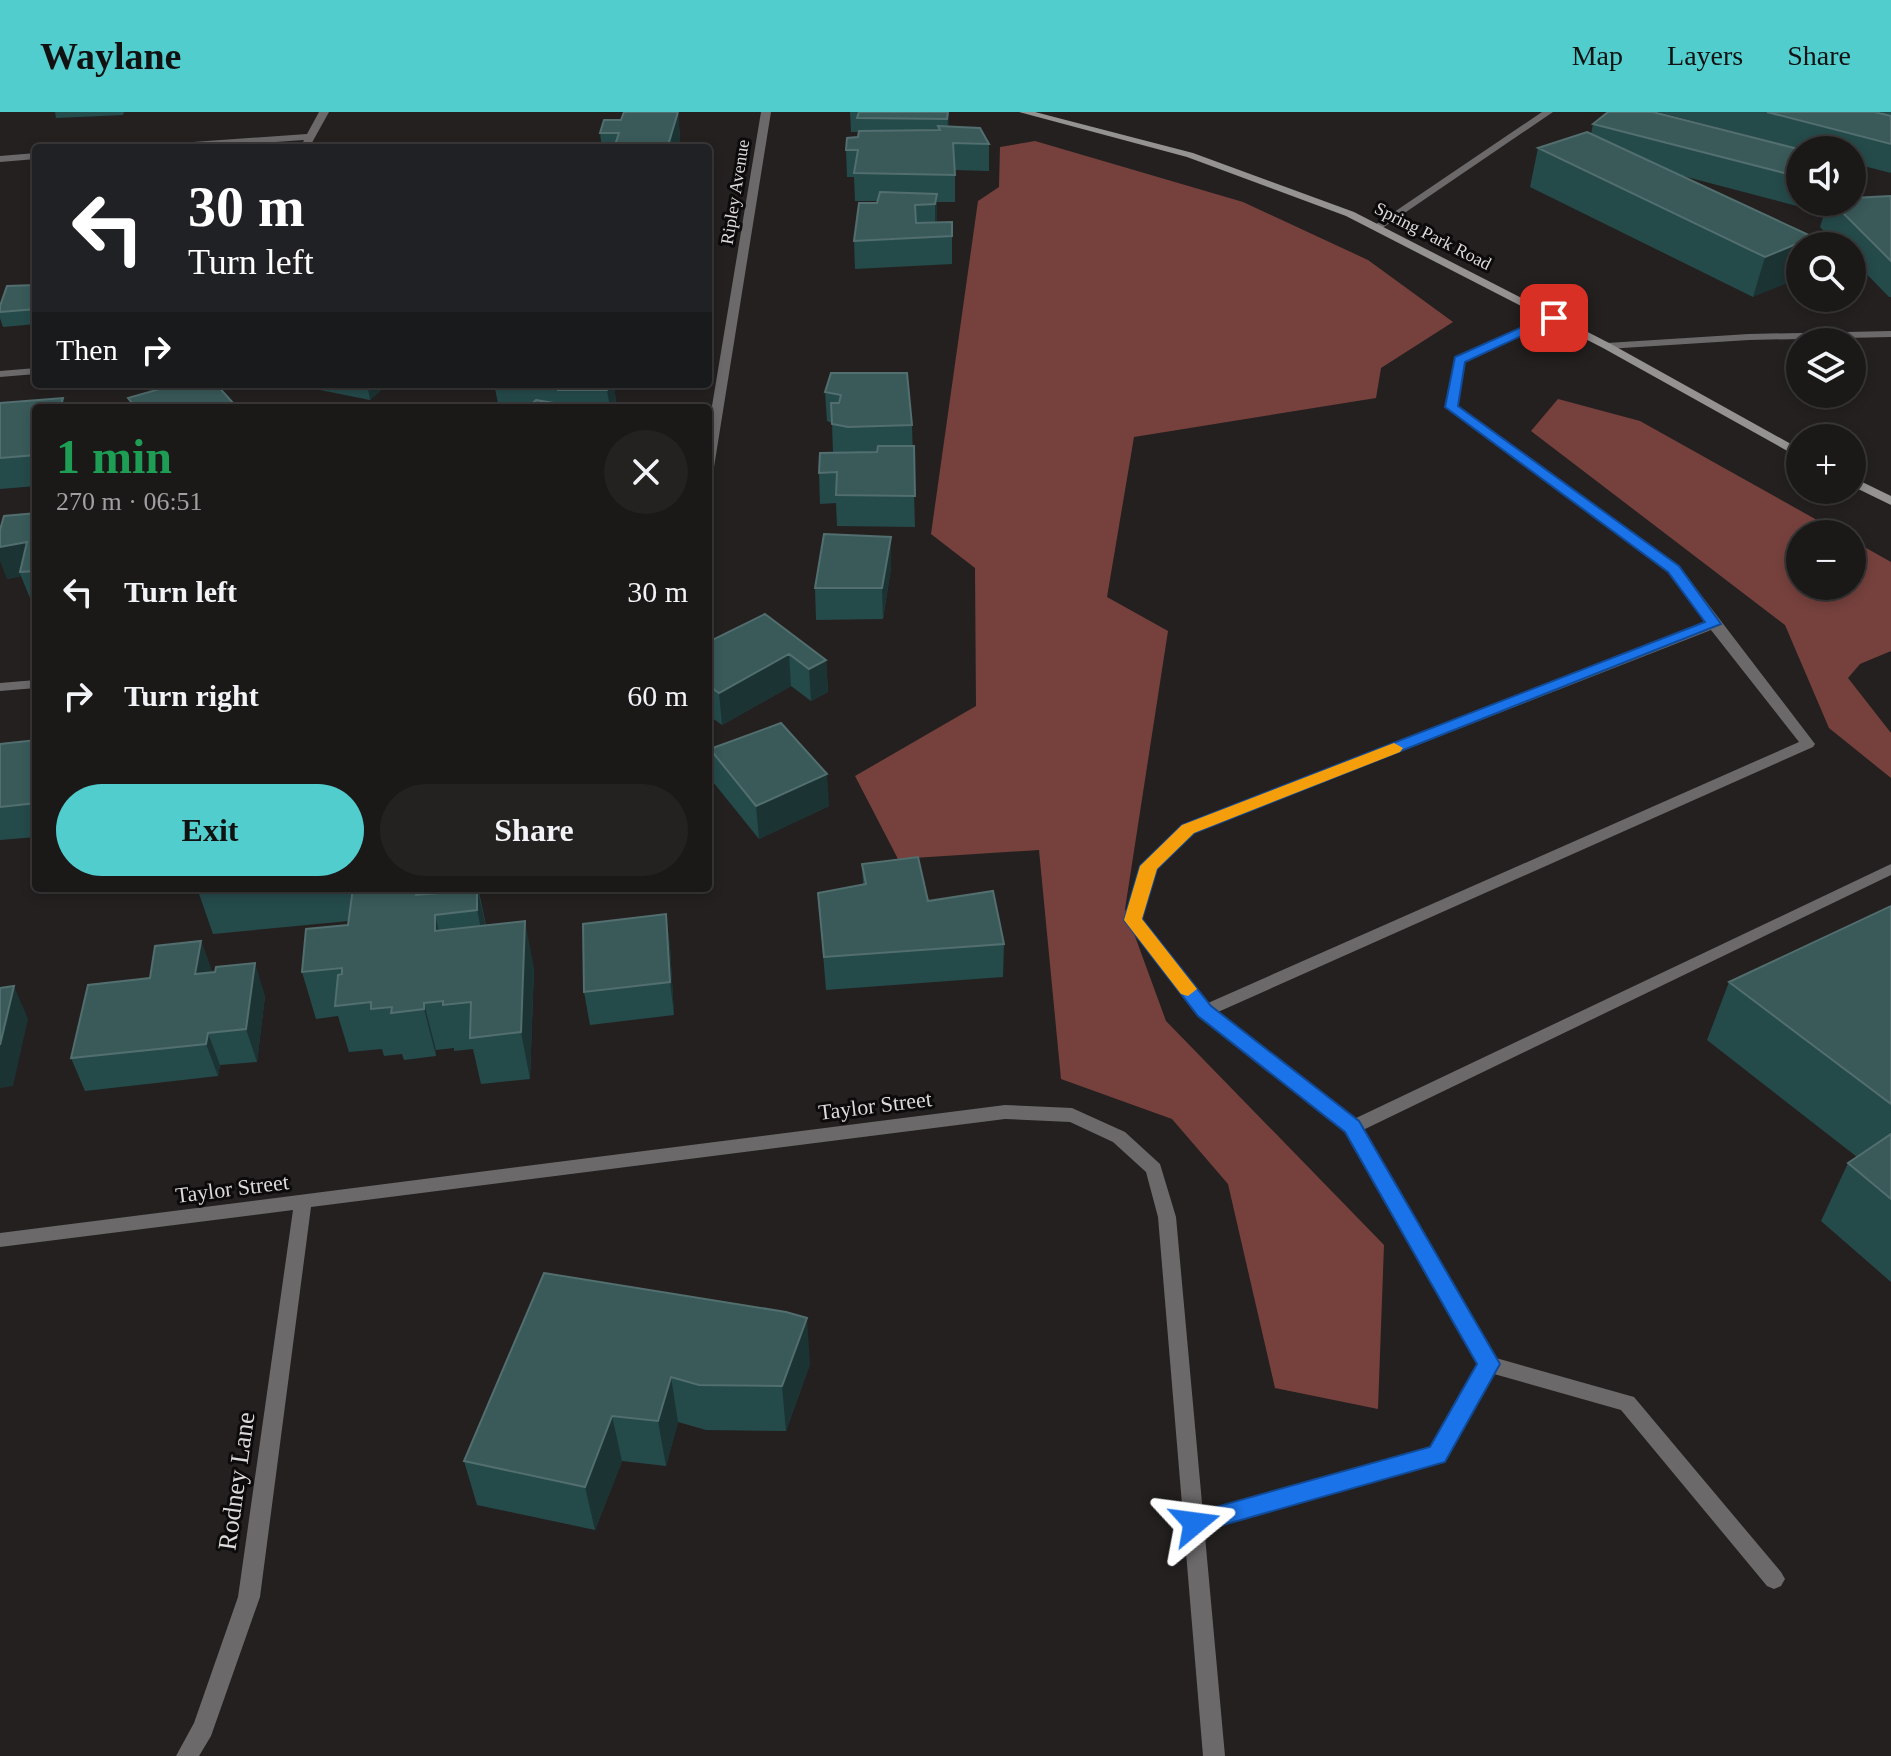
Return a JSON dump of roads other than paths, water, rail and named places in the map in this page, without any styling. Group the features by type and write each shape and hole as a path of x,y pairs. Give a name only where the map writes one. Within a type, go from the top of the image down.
{"main road":[{"name":"Spring Park Road","path":"1024,112 1190,155 1293,192 1377,227 1607,346 1786,446"},
{"path":"1866,488 1891,501"}],"street":[{"path":"307,144 324,112"},
{"name":"Ripley Avenue","path":"712,443 766,112"},
{"path":"1377,227 1548,112"},
{"path":"209,144 311,137"},
{"path":"0,159 32,156"},
{"path":"1205,1011 1808,744 1674,569 1452,407 1459,360 1554,318"},
{"path":"1607,346 1749,337 1891,334"},
{"path":"0,374 32,371"},
{"path":"1714,624 1188,829 1148,866 1133,920 1205,1011 1352,1127 1489,1364 1627,1403 1774,1579"},
{"path":"0,687 32,684"},
{"path":"1352,1127 1891,869"},
{"name":"Taylor Street","path":"0,1240 1005,1112 1072,1115 1119,1137 1154,1169 1167,1217 1214,1756"},
{"name":"Rodney Lane","path":"187,1756 203,1728 249,1597 303,1203"},
{"path":"1195,1523 1437,1455 1489,1364"}]}
